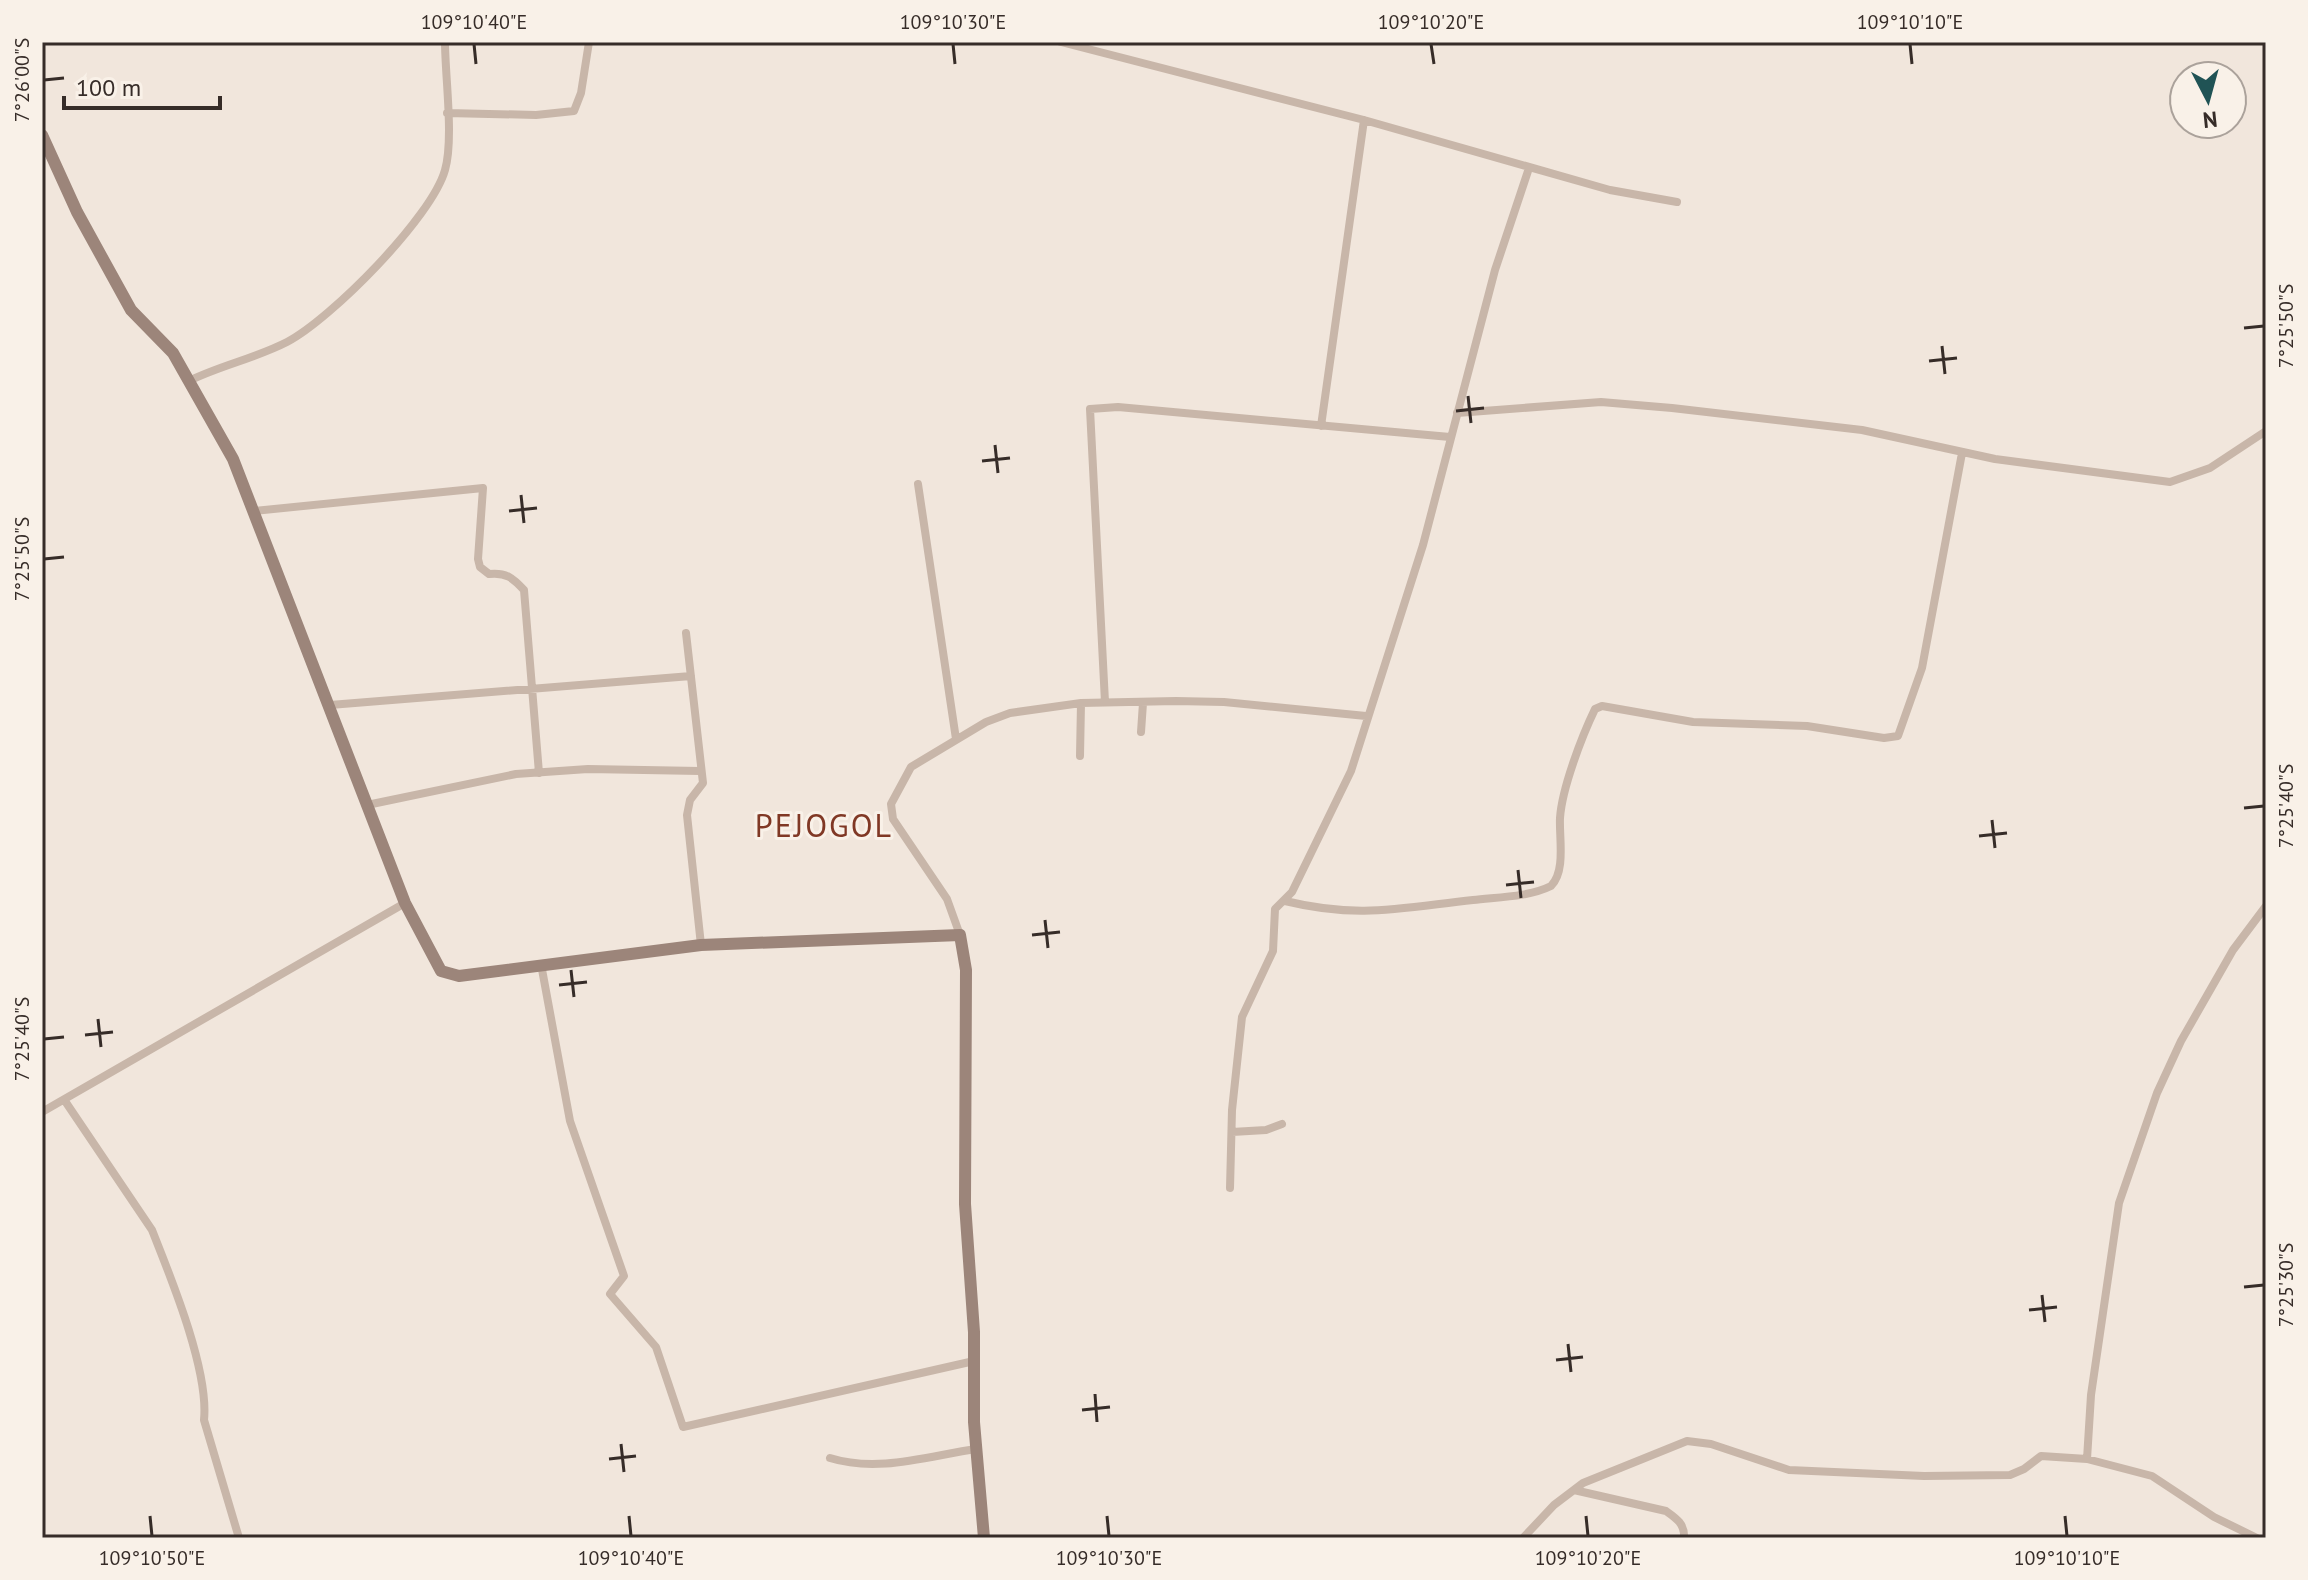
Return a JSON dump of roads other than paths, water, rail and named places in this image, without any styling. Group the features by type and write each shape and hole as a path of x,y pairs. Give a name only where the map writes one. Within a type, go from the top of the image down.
{"street":[{"path":"191,380 250,360 291,340 365,279 425,210 447,166 445,42"},
{"path":"447,113 536,115 574,111 581,93 589,42"},
{"path":"1061,42 1364,120 1610,190 1677,202"},
{"path":"1321,426 1364,120"},
{"path":"42,135 45,150 131,310 173,353 233,459 405,903 441,971 450,975 701,945 960,935"},
{"path":"1230,1188 1242,1017 1270,958 1274,912 1285,901 1351,771 1366,716 1423,545 1495,270 1529,168"},
{"path":"1457,413 1615,403 1862,430 1962,453 2170,482 2210,468 2266,431"},
{"path":"1105,702 1090,409 1118,407 1450,437"},
{"path":"1285,901 1330,912 1369,913 1504,896 1551,886 1559,872 1560,813 1585,732 1595,709 1602,706 1715,724 1807,726 1884,738 1898,736 1922,668 1962,453"},
{"path":"918,484 956,739"},
{"path":"253,511 483,488 480,567 489,574 502,573 514,578 524,590 539,773"},
{"path":"686,633 703,786 690,800 687,815 701,945"},
{"path":"330,705 691,676"},
{"path":"984,1538 976,1449 965,1204 966,970 960,935 947,899 893,819 891,804 911,767 956,739 1010,713 1081,703 1224,702 1366,716"},
{"path":"1080,756 1081,703"},
{"path":"1141,732 1143,703"},
{"path":"367,805 539,773 588,769 700,771"},
{"path":"42,1112 405,903"},
{"path":"2087,1459 2091,1395 2119,1203 2157,1093 2181,1041 2233,950 2266,906"},
{"path":"541,964 570,1121 624,1276 610,1294 656,1347 683,1427 974,1361"},
{"path":"65,1101 152,1230 207,1400 204,1420 239,1538"},
{"path":"1232,1132 1266,1130 1282,1124"},
{"path":"1523,1538 1554,1505 1574,1490 1687,1441 1711,1444 1789,1470 1924,1476 2010,1475 2041,1456 2087,1459 2152,1476 2214,1517 2257,1538"},
{"path":"830,1458 850,1464 872,1465 976,1449"},
{"path":"1574,1490 1666,1511 1685,1530 1684,1538"}],"district":[{"name":"PEJOGOL","path":"824,826"}]}
